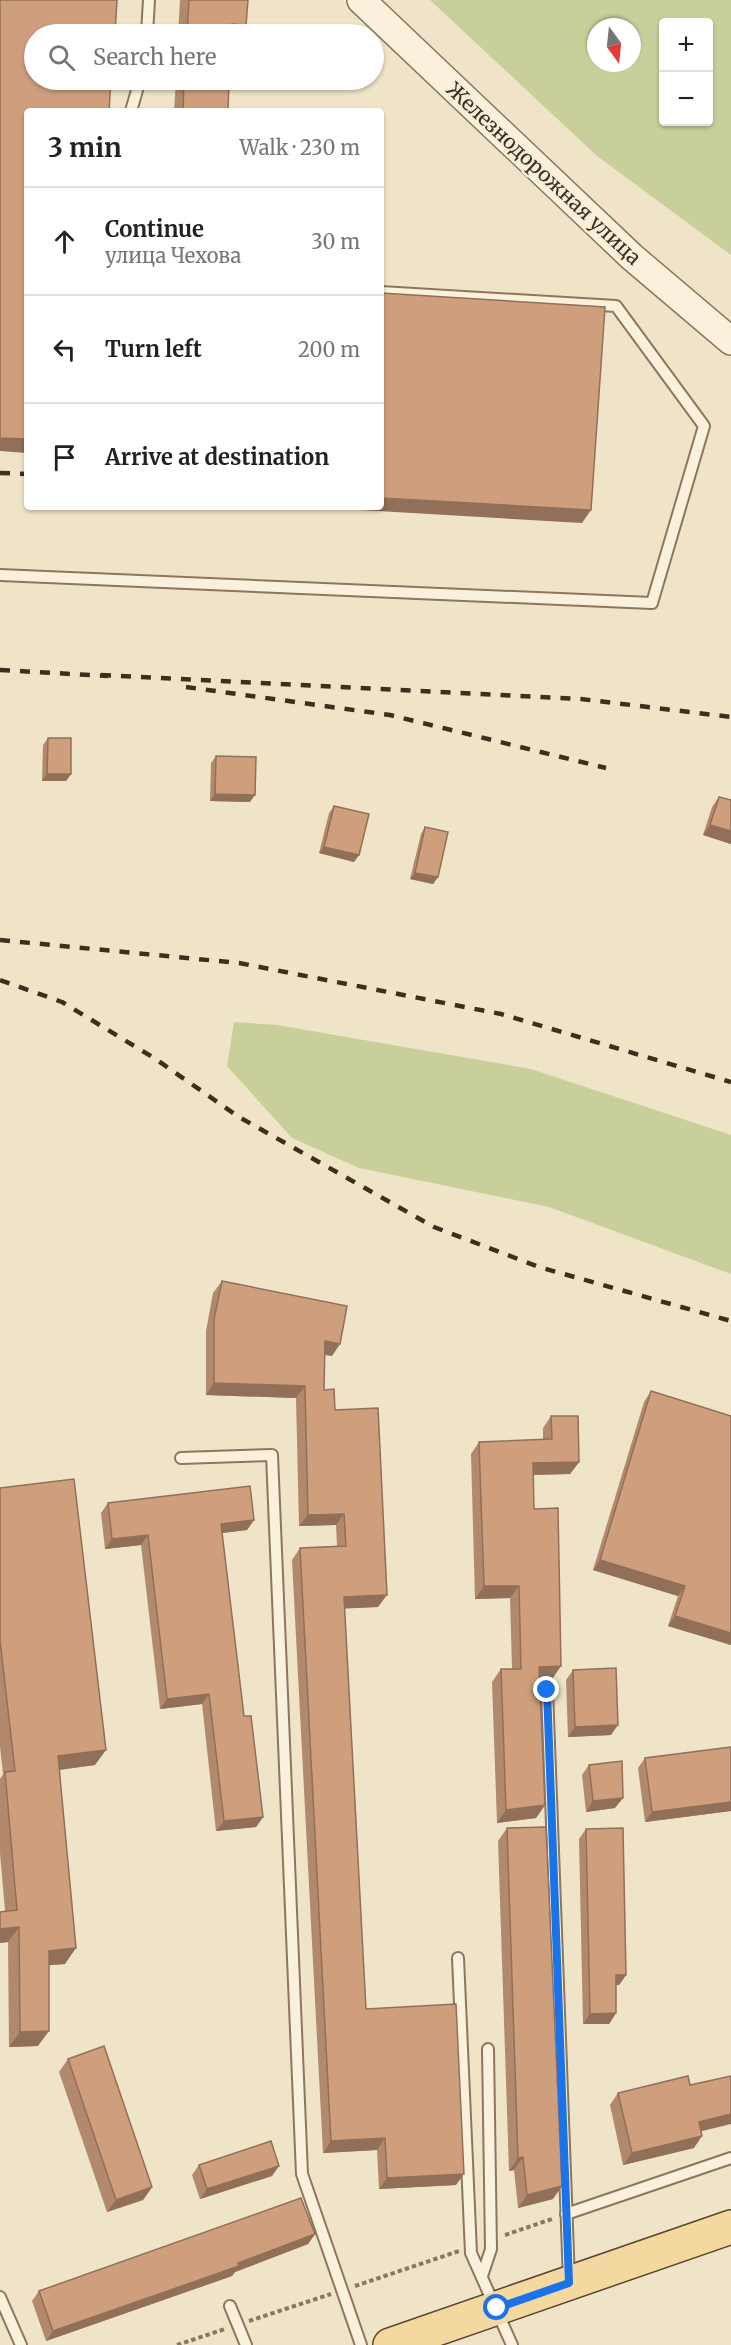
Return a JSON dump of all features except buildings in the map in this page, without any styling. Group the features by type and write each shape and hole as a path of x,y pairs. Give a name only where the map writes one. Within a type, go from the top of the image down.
{"main road":[{"path":"390,2345 731,2228"}],"street":[{"name":"Железнодорожная улица","path":"361,0 632,257 731,341"}],"lane":[{"path":"148,24 149,0"},
{"path":"132,108 137,90"},
{"path":"0,575 652,603 704,426 616,306 384,292"},
{"path":"181,1458 272,1455 302,2174 361,2345"},
{"path":"547,1690 569,2283"},
{"path":"458,1958 471,2247 512,2345"},
{"path":"482,2276 491,2249 488,2049"},
{"path":"566,2214 731,2158"},
{"path":"0,2298 21,2345"},
{"path":"230,2306 246,2345"}],"path":[{"path":"491,2240 566,2214"},
{"path":"177,2345 471,2247"}],"green space":[{"path":"430,0 731,0 731,255 597,156"},
{"path":"234,1022 277,1025 531,1069 731,1135 731,1274 549,1207 359,1168 292,1138 227,1066"}],"railway":[{"path":"0,473 24,474"},
{"path":"0,670 108,676"},
{"path":"101,675 581,699 731,717"},
{"path":"186,687 390,715 606,768"},
{"path":"0,940 239,963 501,1014 731,1082"},
{"path":"0,980 62,1002 154,1058 239,1117 434,1227 539,1267 731,1321"}],"route":[{"path":"497,2308 569,2283 547,1690"}]}
